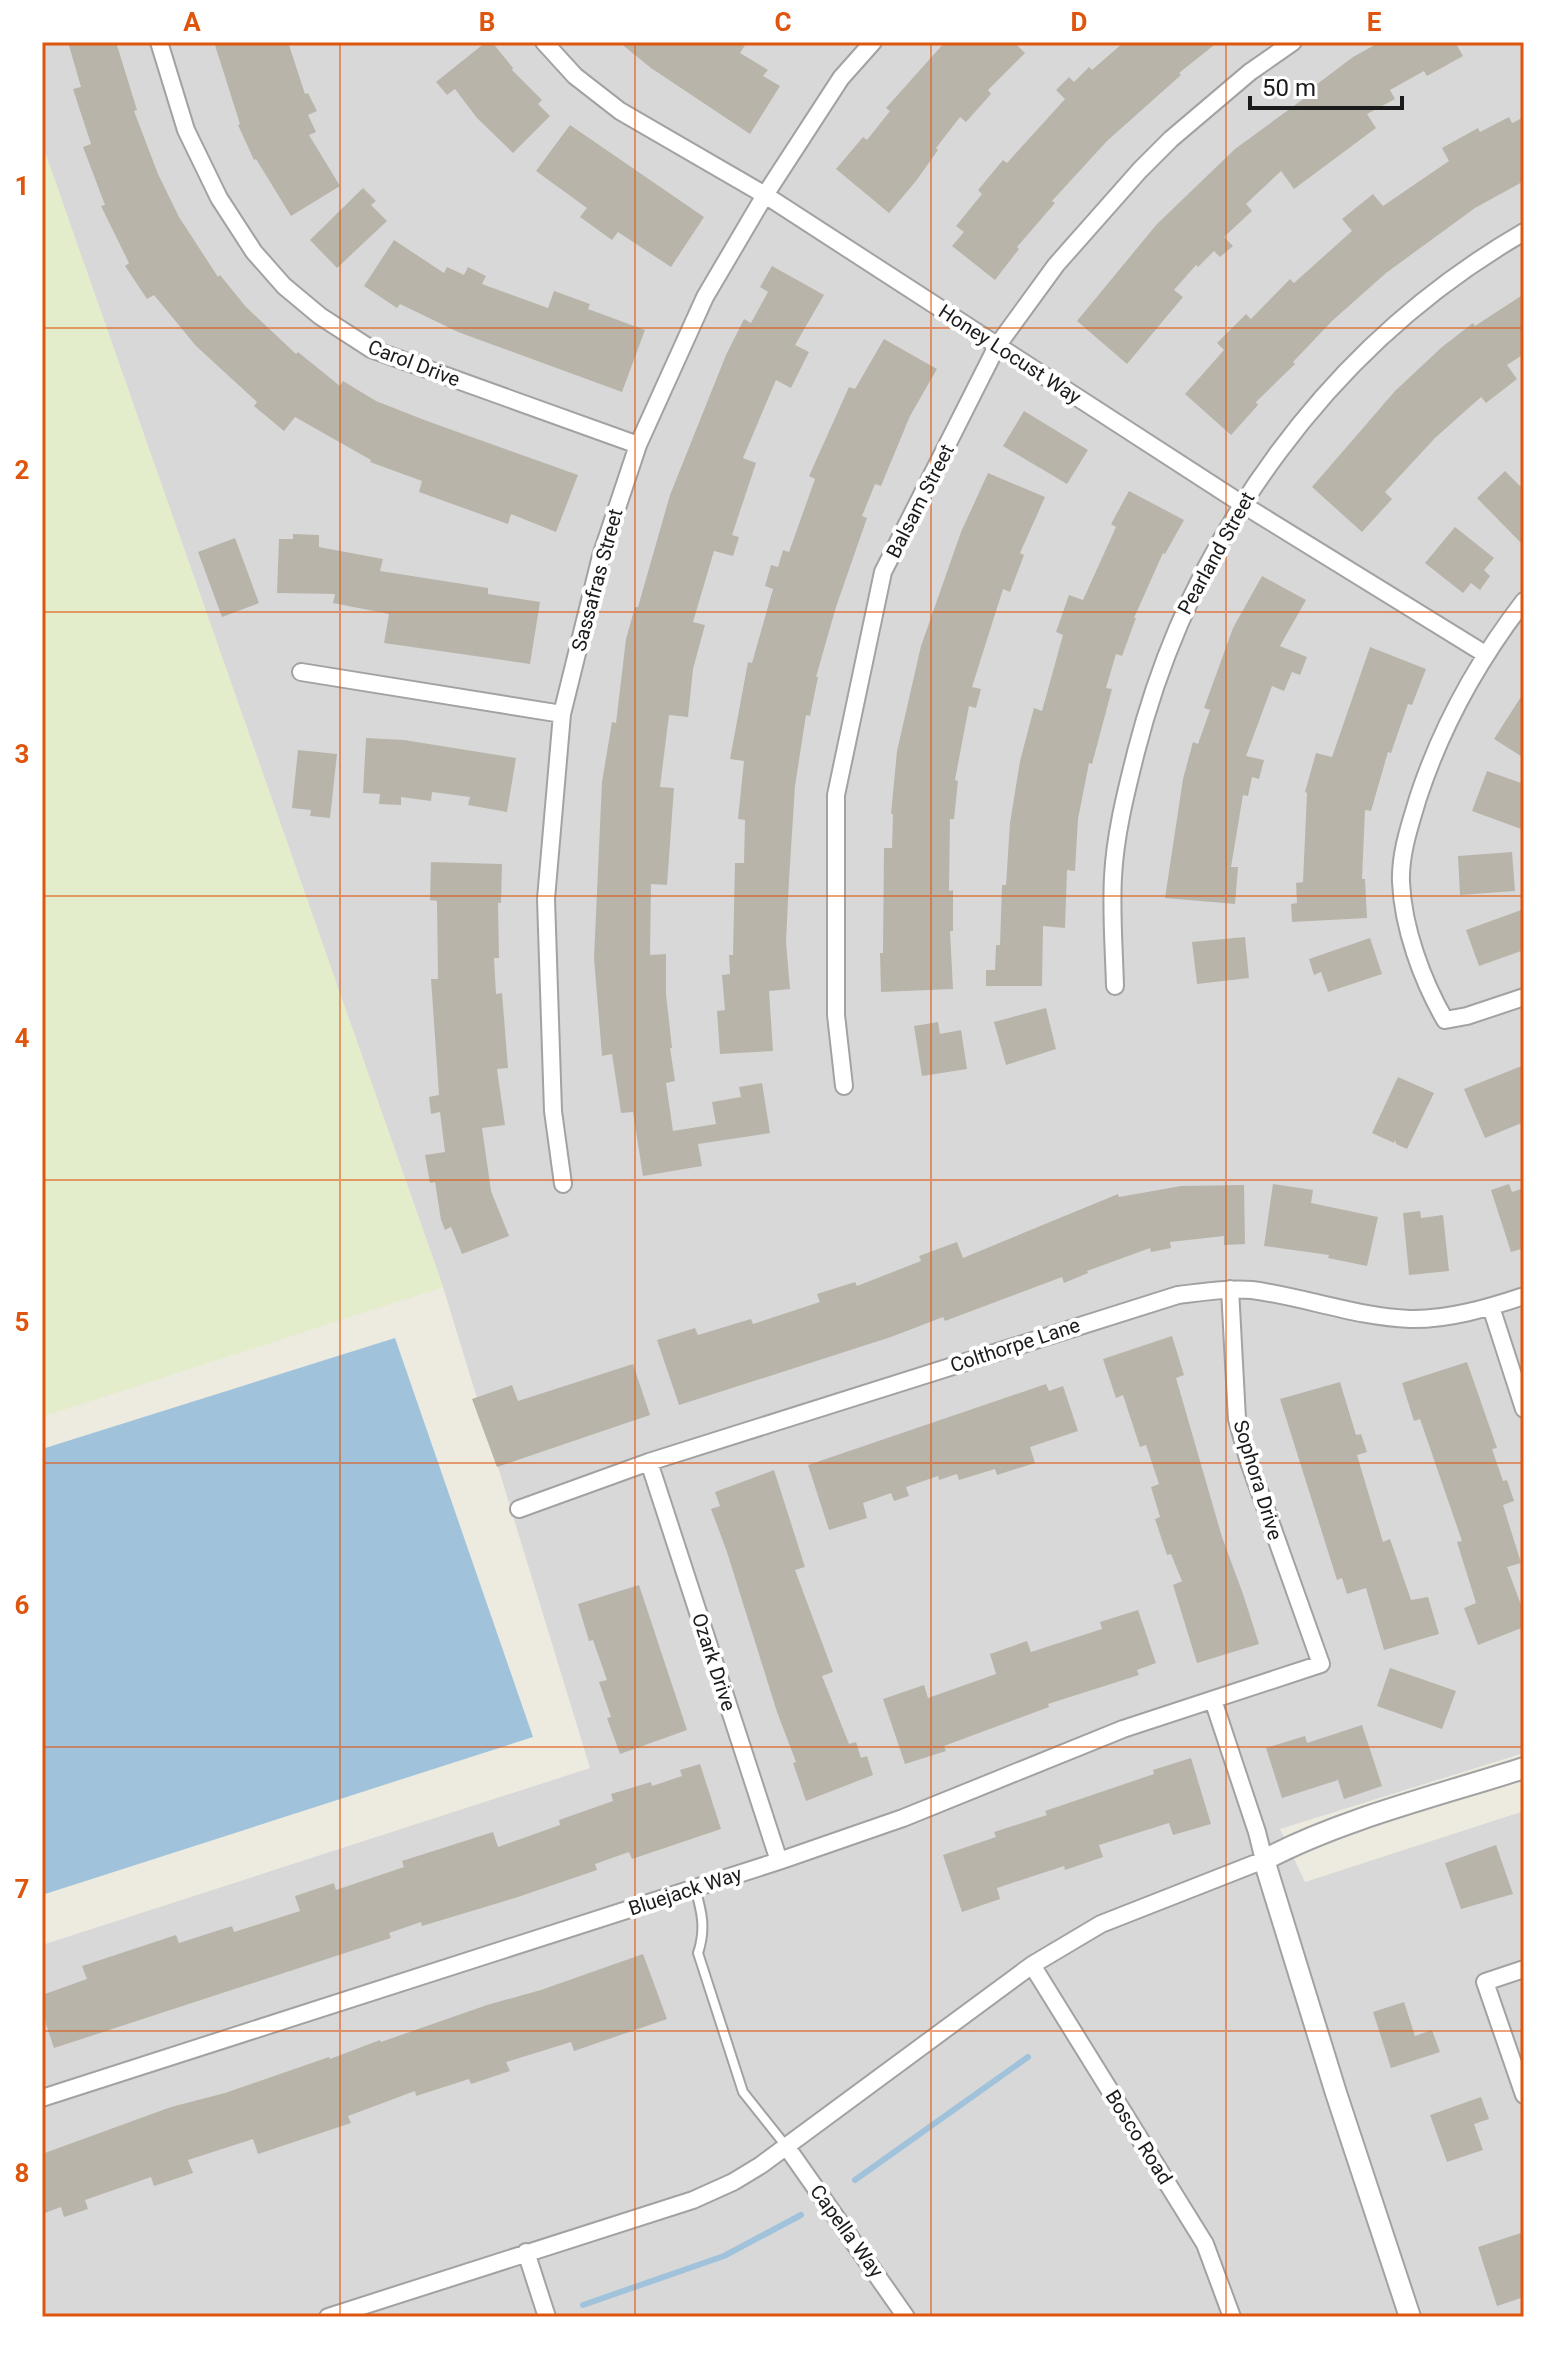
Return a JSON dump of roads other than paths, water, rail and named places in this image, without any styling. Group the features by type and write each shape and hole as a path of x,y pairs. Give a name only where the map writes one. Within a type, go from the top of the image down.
{"street":[{"name":"Carol Drive","path":"159,42 186,130 219,198 254,252 284,286 371,349 638,445"},
{"name":"Honey Locust Way","path":"544,42 575,76 620,111 765,195 1242,504 1485,654"},
{"name":"Sassafras Street","path":"563,1184 553,1111 546,899 562,714 601,556 638,445 705,297 765,195 841,78 873,42"},
{"name":"Balsam Street","path":"844,1086 836,1015 836,795 883,572 997,346 1056,265 1140,170 1227,91 1293,42"},
{"name":"Pearland Street","path":"1115,986 1113,875 1126,790 1148,705 1178,623 1242,504 1274,455 1304,418 1385,332 1458,274 1524,232"},
{"path":"1524,601 1485,654 1439,739 1412,819 1403,856 1401,882 1408,927 1427,983 1445,1020 1524,997"},
{"path":"301,672 562,714"},
{"name":"Colthorpe Lane","path":"519,1509 649,1462 1178,1295 1230,1289 1302,1299 1371,1315 1412,1319 1491,1307 1524,1296"},
{"name":"Sophora Drive","path":"1230,1289 1237,1419 1249,1462 1321,1664"},
{"path":"1491,1307 1524,1409"},
{"name":"Ozark Drive","path":"649,1462 779,1861"},
{"name":"Bluejack Way","path":"42,2098 779,1861 903,1818 1123,1729 1321,1664"},
{"path":"1213,1700 1410,2317"},
{"path":"328,2317 693,2200 733,2182 1032,1965 1101,1924 1264,1860 1292,1845 1524,1768"},
{"name":"Bosco Road","path":"1032,1965 1205,2244 1232,2317"},
{"path":"1524,1969 1485,1982 1524,2095"},
{"name":"Capella Way","path":"786,2146 906,2317"},
{"path":"526,2252 547,2317"}],"lane":[{"path":"695,1888 704,1918 698,1953 743,2092 786,2146"}],"water":[{"path":"395,1338 533,1737 42,1895 42,1449"}],"waterway":[{"path":"855,2180 1028,2057"},
{"path":"583,2305 724,2256 801,2215"}]}
